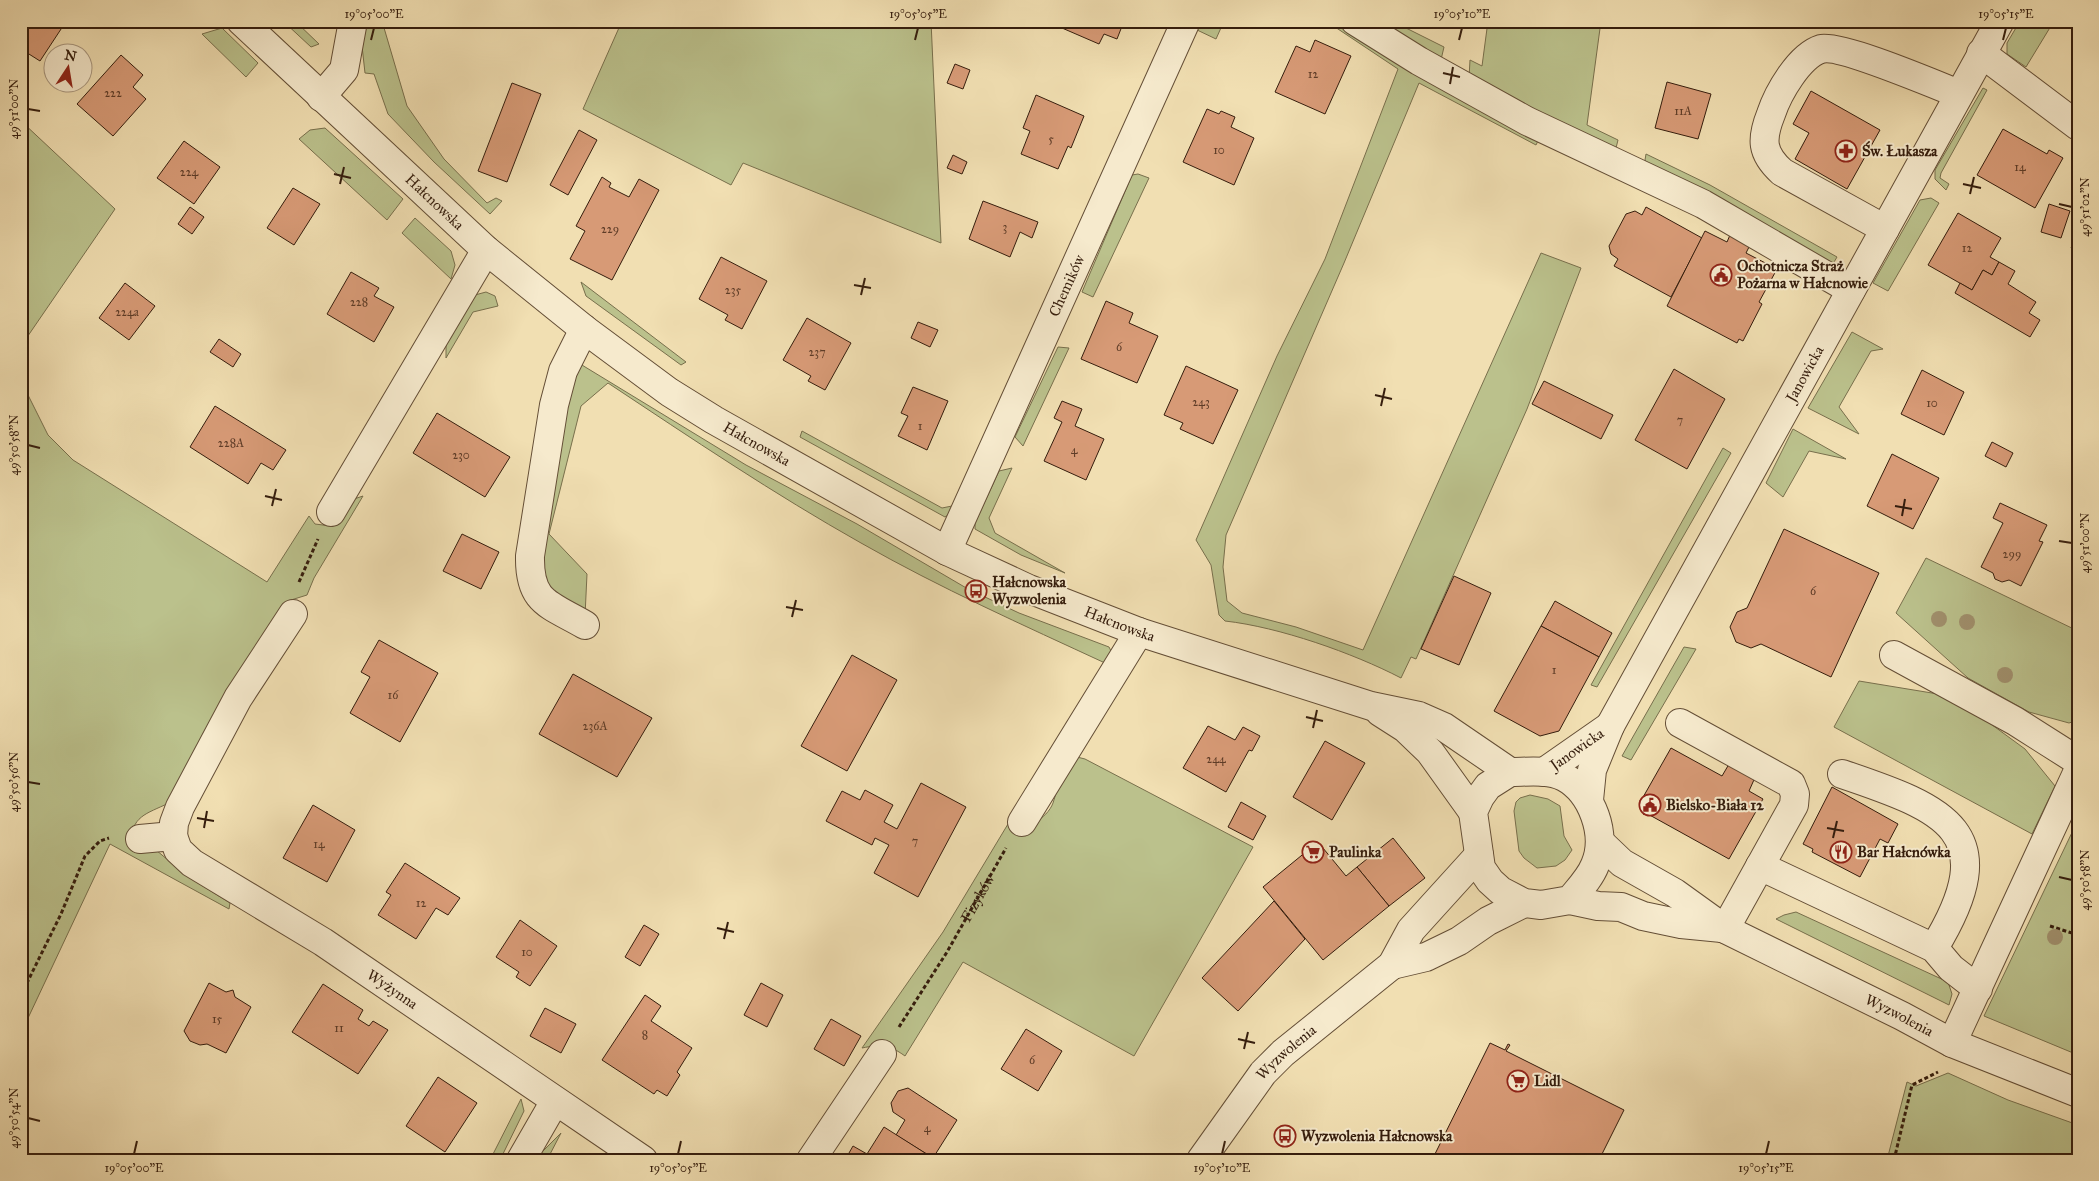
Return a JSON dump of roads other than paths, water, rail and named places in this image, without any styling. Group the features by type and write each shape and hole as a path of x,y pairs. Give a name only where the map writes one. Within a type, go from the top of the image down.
{"street":[{"name":"Hałcnowska","path":"240,21 486,250 584,330 669,392 714,420 947,551 1029,589 1139,632 1371,706 1420,716 1444,727 1510,772"},
{"path":"321,97 344,70 353,21"},
{"name":"Chemików","path":"947,551 1186,21"},
{"path":"1355,21 1419,61 1528,121 1703,204 1851,290"},
{"name":"Janowicka","path":"1589,800 1592,770 1610,726 2000,21"},
{"path":"1884,229 1782,172 1771,161 1766,150 1766,126 1784,86 1800,65 1813,53 1823,48 1855,54 1959,94"},
{"path":"1981,53 2078,126"},
{"path":"331,512 486,250"},
{"path":"584,330 563,370 554,405 530,556 530,572 534,589 545,602 585,625"},
{"path":"140,839 172,836 174,823 180,808 238,698 293,614"},
{"path":"1022,822 1139,632"},
{"path":"1894,655 2015,721 2078,761"},
{"name":"Hałcnowska","path":"1371,706 1405,728 1430,752 1473,812"},
{"path":"1680,723 1791,784 1795,794 1794,805 1726,929"},
{"name":"Janowicka","path":"1544,772 1610,726"},
{"path":"1510,772 1544,772 1563,777 1579,788 1589,800 1601,843 1596,864 1570,900 1541,905 1524,903 1501,891 1490,881 1481,868 1473,812 1488,786 1510,772"},
{"path":"1952,1043 2078,772"},
{"path":"1842,774 1882,788 1921,805 1945,820 1956,832 1963,845 1965,878 1949,923 1934,948"},
{"name":"Wyżynna","path":"172,836 178,850 192,863 323,942 642,1160"},
{"name":"Wyzwolenia","path":"1601,843 1622,863 1675,893 1726,929 1952,1043 2078,1093"},
{"name":"Wyzwolenia","path":"1200,1160 1263,1073 1283,1053 1333,1011 1392,965 1411,930 1478,855"},
{"path":"1760,866 1934,948 1951,968 1978,989"},
{"name":"Wyzwolenia","path":"1570,900 1598,906 1621,907 1643,916 1681,924 1726,929"},
{"name":"Wyzwolenia","path":"1392,965 1426,957 1459,941 1488,921 1524,903"},
{"path":"811,1160 882,1054"},
{"path":"521,1160 555,1101"}],"place":[{"name":"Św. Łukasza","path":"1846,151"},
{"name":"Ochotnicza Straż Pożarna w Hałcnowie","path":"1721,275"},
{"name":"Hałcnowska Wyzwolenia","path":"976,591"},
{"name":"Bielsko-Biała 12","path":"1650,805"},
{"name":"Paulinka","path":"1313,852"},
{"name":"Bar Hałcnówka","path":"1841,852"},
{"name":"Lidl","path":"1518,1081"},
{"name":"Wyzwolenia Hałcnowska","path":"1285,1136"}]}
